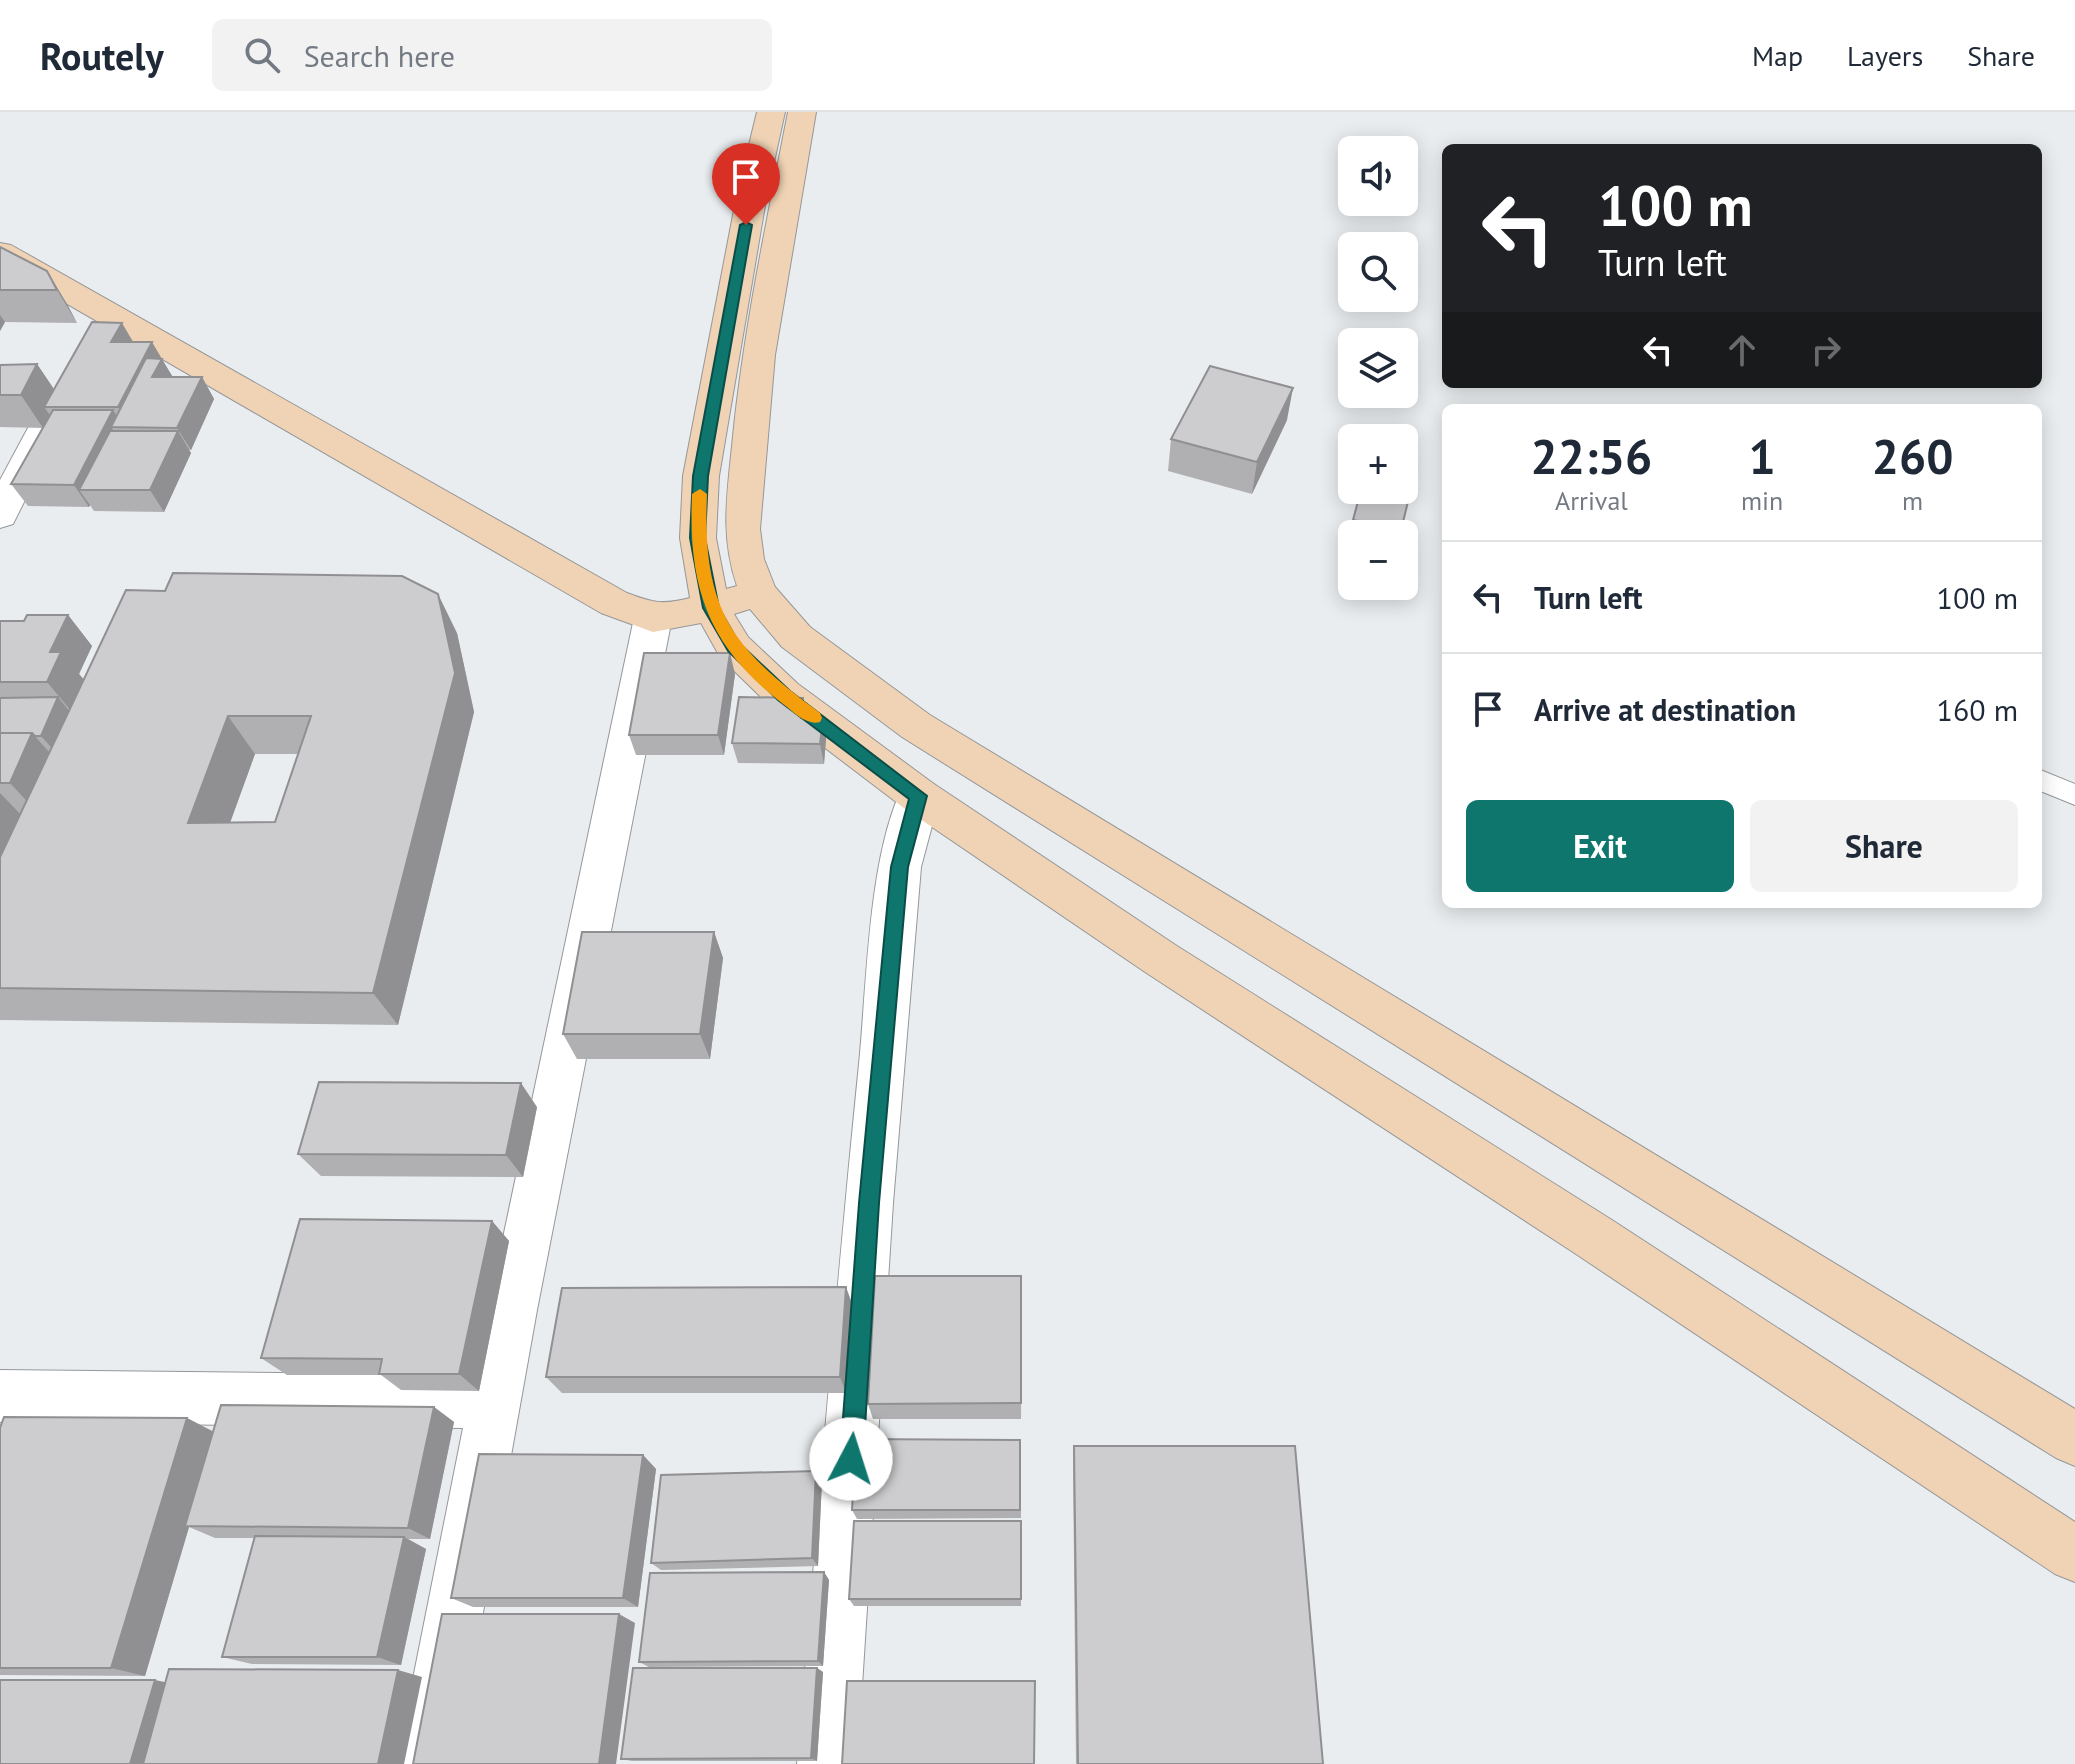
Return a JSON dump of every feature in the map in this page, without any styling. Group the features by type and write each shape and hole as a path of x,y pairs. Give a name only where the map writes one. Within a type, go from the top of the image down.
{"main road":[{"path":"771,112 752,194 701,476 698,538 711,608 734,647 784,695 919,796 1161,959 1607,1245 2075,1554"},
{"path":"802,112 758,355 742,529 746,559 758,593 796,637 916,726 2075,1439"},
{"path":"0,252 97,325 614,603 653,618 711,608 758,593"}],"street":[{"path":"0,515 54,409"},
{"path":"426,1764 493,1402 653,618"},
{"path":"827,1764 869,1203 900,867 919,796"},
{"path":"9,1413 493,1402"}],"lane":[{"path":"2042,781 2075,795"}],"building":[{"path":"0,247 47,271 57,290 0,290"},
{"path":"92,322 122,323 111,342 152,342 118,407 44,407"},
{"path":"146,358 162,359 152,377 202,377 177,428 111,427"},
{"path":"37,364 21,395 0,395 0,365"},
{"path":"1210,366 1293,388 1257,462 1171,439"},
{"path":"53,410 113,410 74,485 11,484"},
{"path":"110,431 178,431 150,490 79,490"},
{"path":"1357,504 1407,504 1403,520 1353,520"},
{"path":"173,573 402,576 438,594 455,673 373,993 0,988 0,857 126,590 165,591","holes":["228,716 311,716 275,822 188,823"]},
{"path":"27,615 68,615 50,652 61,652 47,682 0,682 0,621 24,621"},
{"path":"644,653 730,653 718,735 629,735"},
{"path":"58,697 41,736 0,733 0,698"},
{"path":"739,697 803,698 801,718 823,718 820,744 732,743"},
{"path":"0,733 32,733 10,783 0,783"},
{"path":"582,932 714,932 700,1034 563,1034"},
{"path":"319,1082 521,1083 506,1155 298,1154"},
{"path":"300,1219 492,1221 459,1374 379,1374 382,1359 261,1358"},
{"path":"875,1276 1021,1276 1021,1403 868,1404"},
{"path":"846,1287 840,1377 546,1377 562,1288"},
{"path":"221,1405 434,1407 408,1528 185,1526"},
{"path":"4,1417 187,1418 111,1668 0,1668 0,1428"},
{"path":"856,1439 1020,1440 1020,1510 852,1510"},
{"path":"1074,1446 1295,1446 1323,1764 1078,1764"},
{"path":"479,1454 643,1455 623,1598 451,1598"},
{"path":"816,1471 812,1558 651,1563 661,1475"},
{"path":"854,1521 1021,1521 1021,1599 849,1599"},
{"path":"255,1536 404,1537 377,1657 222,1657"},
{"path":"824,1572 818,1661 639,1662 650,1573"},
{"path":"442,1614 619,1614 599,1764 413,1764"},
{"path":"633,1668 817,1668 811,1758 621,1759"},
{"path":"169,1669 398,1670 378,1764 143,1764"},
{"path":"0,1680 155,1680 130,1764 0,1764"},
{"path":"847,1681 1035,1681 1034,1764 842,1764"}],"slow traffic":[{"path":"700,494 698,538 711,608 734,647 784,695 814,718"}],"route":[{"path":"746,225 701,476 698,538 711,608 734,647 784,695 919,796 900,867 869,1203 851,1459"}]}
